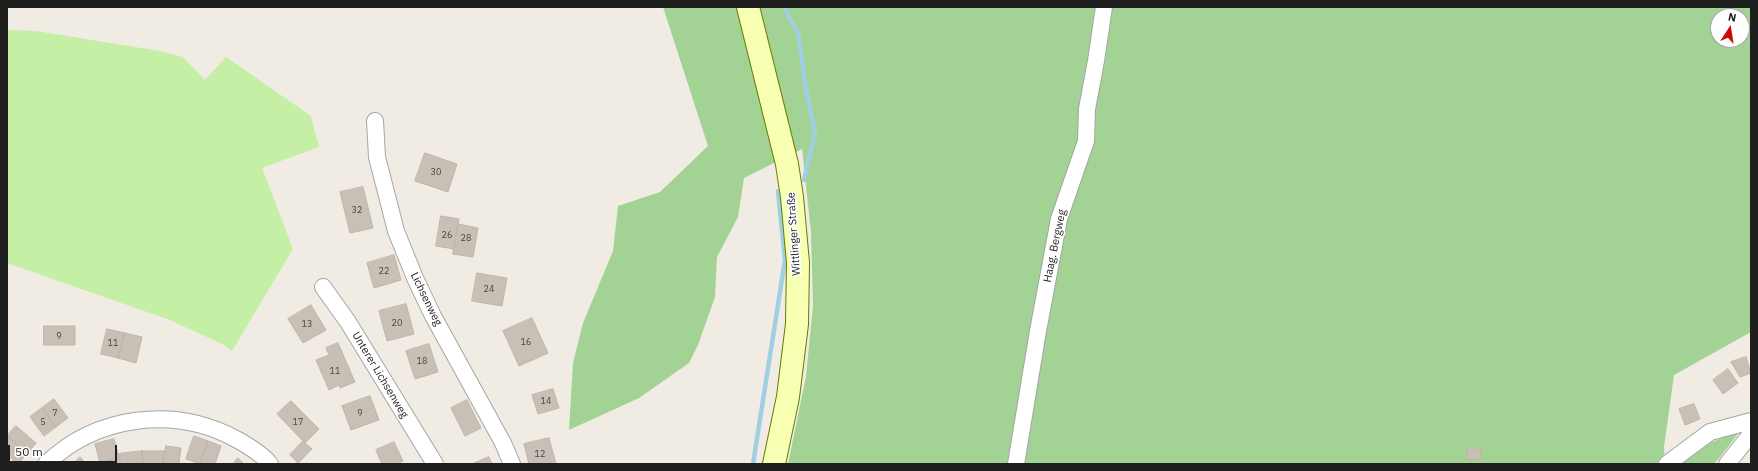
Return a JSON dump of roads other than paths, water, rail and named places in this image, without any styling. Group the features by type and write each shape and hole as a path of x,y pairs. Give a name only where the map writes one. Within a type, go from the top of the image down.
{"street":[{"name":"Wittlinger Straße","path":"748,7 787,164 792,197 798,262 795,338 788,396 774,464"},
{"name":"Haag. Bergweg","path":"1016,464 1059,219 1086,141 1087,109 1104,7"},
{"name":"Lichsenweg","path":"375,121 377,157 396,231 415,278 433,316 503,443 512,464"},
{"name":"Unterer Lichsenweg","path":"324,287 348,322 435,464"},
{"path":"46,464 60,451 81,437 107,427 133,421 164,419 193,423 221,431 245,444 270,464"},
{"path":"1667,464 1710,432 1751,421"},
{"path":"1728,464 1751,434"}],"waterway":[{"path":"784,7 798,33 806,89 815,133 804,180"},
{"path":"753,464 785,260 778,191"}]}
